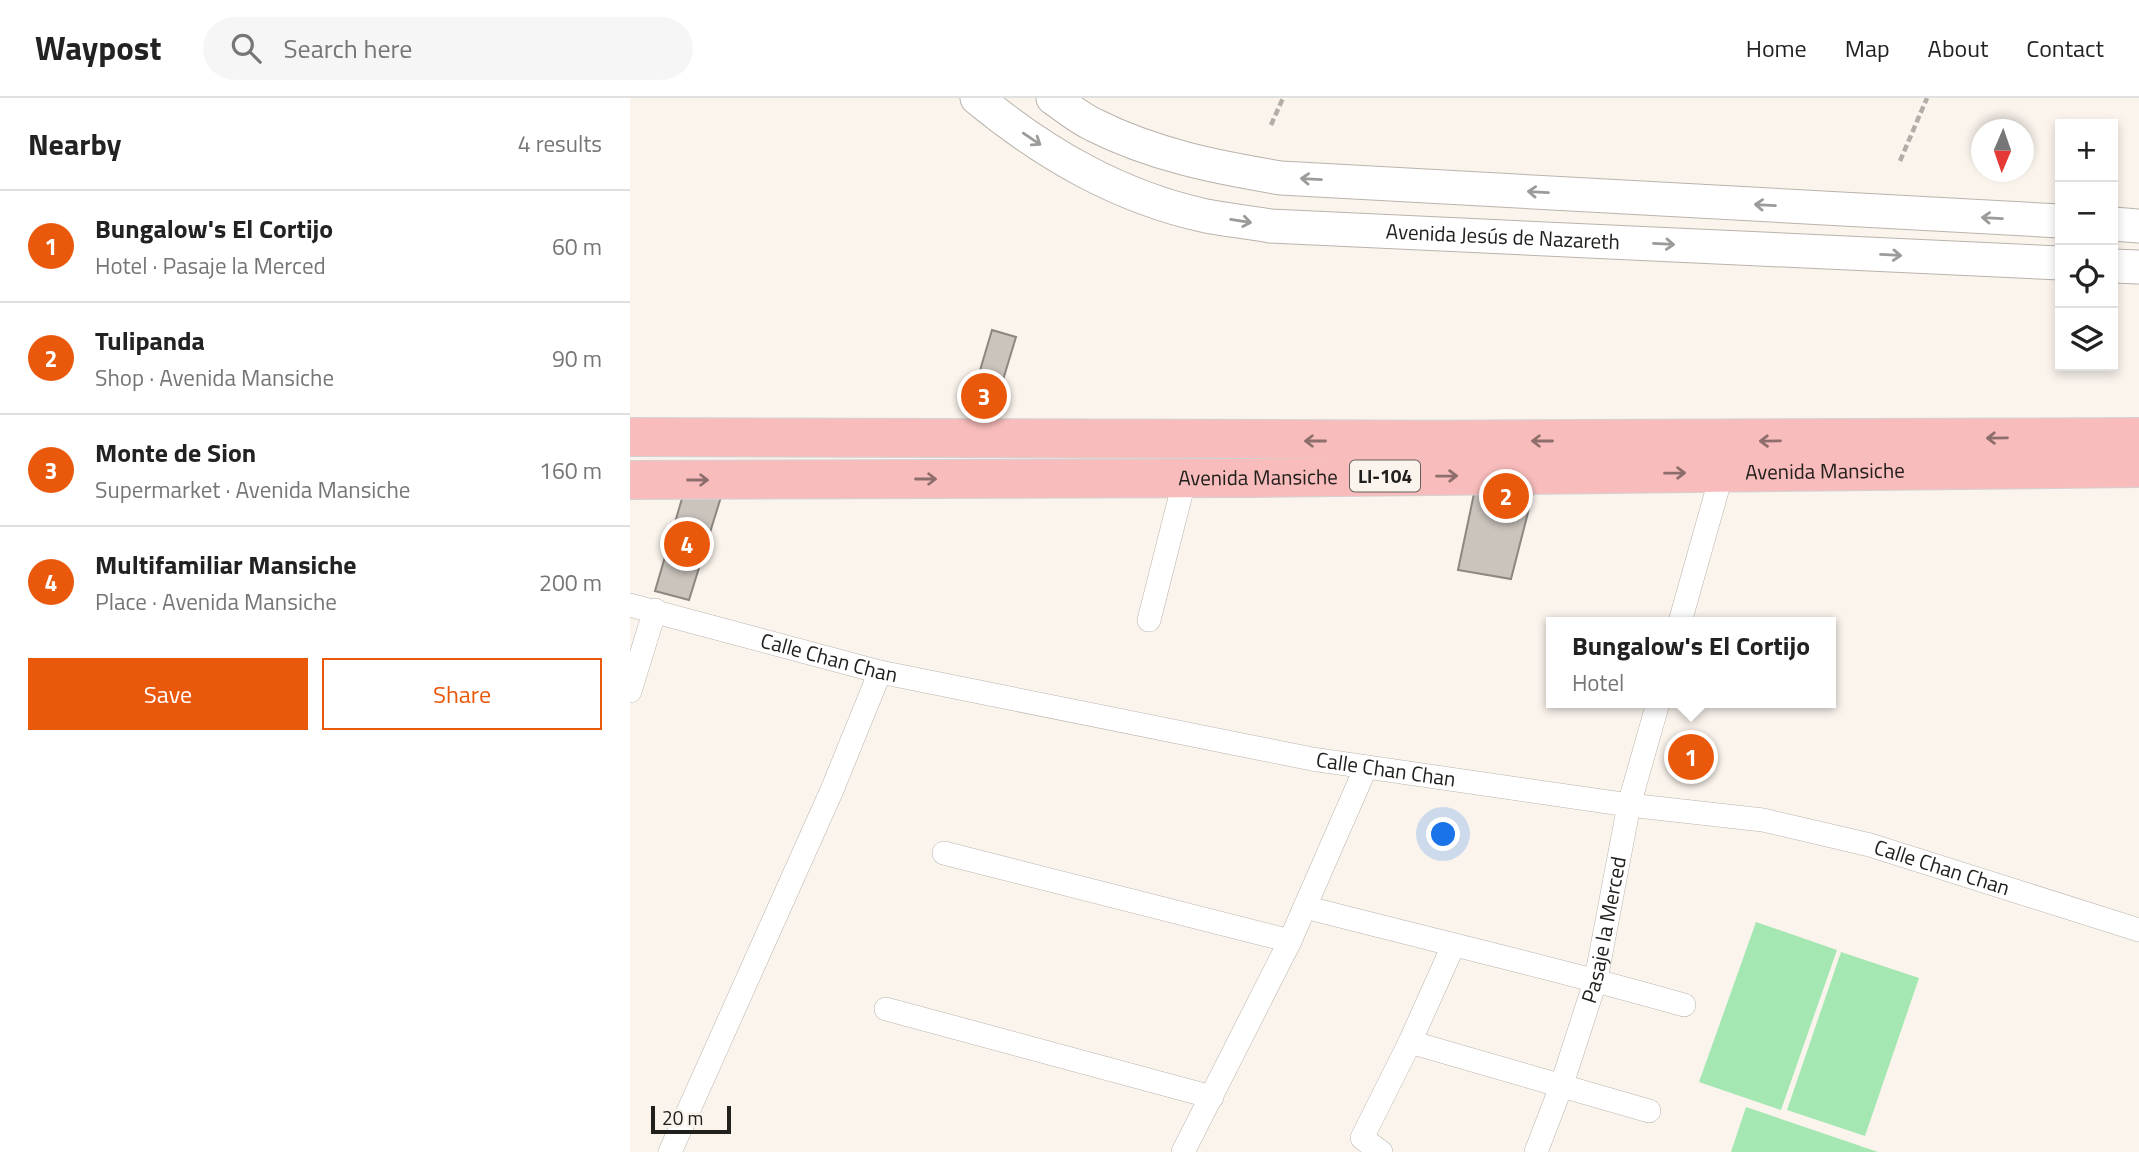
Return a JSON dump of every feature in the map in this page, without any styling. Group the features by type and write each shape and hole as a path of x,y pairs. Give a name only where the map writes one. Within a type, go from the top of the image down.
{"highway":[{"name":"Avenida Mansiche","path":"630,436 880,438 1251,459 2049,454 2139,468"},
{"name":"Avenida Mansiche","path":"2049,454 2139,437"},
{"path":"880,438 880,479"},
{"name":"Avenida Mansiche","path":"630,480 1185,478 1251,459"}],"main road":[{"name":"Avenida Jesús de Nazareth","path":"977,98 1006,122 1072,166 1136,195 1205,215 1270,226 2055,263"},
{"path":"1053,98 1092,124 1150,149 1212,167 1282,178 2055,222"},
{"path":"2118,224 2139,226"},
{"path":"2118,266 2139,267"}],"street":[{"path":"1682,617 1723,457"},
{"path":"1149,620 1185,478"},
{"name":"Calle Chan Chan","path":"630,605 880,672 1312,760 1629,805 1763,820 1870,845 2139,930"},
{"path":"630,691 655,610"},
{"path":"670,1152 826,803 880,672"},
{"name":"Pasaje la Merced","path":"1536,1152 1562,1084 1596,979 1629,805 1657,708"},
{"path":"1183,1152 1290,941 1366,767"},
{"path":"944,853 1290,941"},
{"path":"1305,907 1596,979 1684,1005"},
{"path":"1381,1152 1362,1138 1454,946"},
{"path":"887,1009 1212,1097"},
{"path":"1410,1042 1649,1111"}],"path":[{"path":"1272,125 1283,98"},
{"path":"1900,161 1927,98"}],"green space":[{"path":"1756,922 1837,950 1781,1110 1699,1082"},
{"path":"1841,952 1919,978 1865,1136 1787,1110"},
{"path":"1746,1107 1878,1152 1731,1152"}],"building":[{"path":"992,330 1016,337 996,403 970,404"},
{"path":"1476,484 1535,485 1511,579 1458,570"},
{"path":"683,495 721,497 689,600 655,591"}],"place":[{"name":"Monte de Sion","path":"984,396"},
{"name":"Tulipanda","path":"1506,496"},
{"name":"Multifamiliar Mansiche","path":"687,544"},
{"name":"Bungalow's El Cortijo","path":"1691,757"}]}
